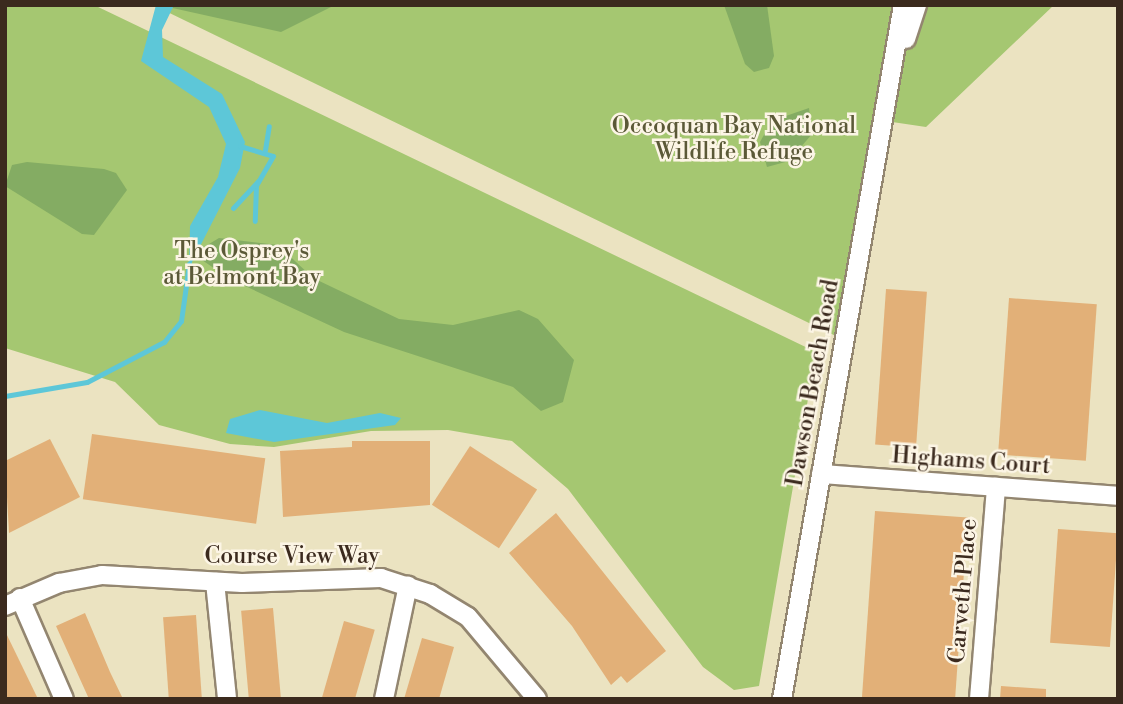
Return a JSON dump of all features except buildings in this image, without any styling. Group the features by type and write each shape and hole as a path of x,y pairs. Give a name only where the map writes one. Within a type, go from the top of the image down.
{"street":[{"name":"Dawson Beach Road","path":"782,699 893,76 903,5"},
{"name":"Dawson Beach Road","path":"893,76 917,5"},
{"name":"Highams Court","path":"821,474 1118,496"},
{"name":"Carveth Place","path":"979,699 996,487"},
{"name":"Course View Way","path":"13,602 102,575 215,582 352,576 408,585 474,622 537,699"},
{"path":"215,582 227,699"},
{"path":"384,699 408,585"},
{"path":"13,602 64,699"}],"green space":[{"name":"The Osprey's at Belmont Bay","path":"5,5 94,5 816,352 759,686 734,690 703,667 568,489 512,441 448,430 371,431 274,447 230,444 159,425 115,382 5,348"},
{"name":"Occoquan Bay National Wildlife Refuge","path":"153,5 1054,5 926,127 872,119 840,338"},
{"path":"159,5 335,5 281,32"},
{"path":"724,5 767,5 774,56 769,68 754,72 745,64"},
{"path":"809,108 812,134 789,161 767,167 760,142 765,133 780,118"},
{"path":"27,162 104,169 116,173 127,190 94,235 82,234 5,186 12,165"},
{"path":"219,238 278,245 313,278 399,319 453,325 519,310 538,319 574,360 563,402 541,411 513,387 344,332 230,279 199,258 199,250"}],"water":[{"path":"156,5 174,5 162,30 163,57 222,94 245,142 240,168 189,268 190,226 218,177 226,144 209,107 141,61"},
{"path":"260,410 327,423 380,413 401,418 395,425 274,442 226,433 230,419"}],"waterway":[{"path":"265,150 269,126"},
{"path":"240,146 273,156 256,185 255,221"},
{"path":"233,208 258,181"},
{"path":"5,396 87,382 164,342 181,321 189,264"}]}
